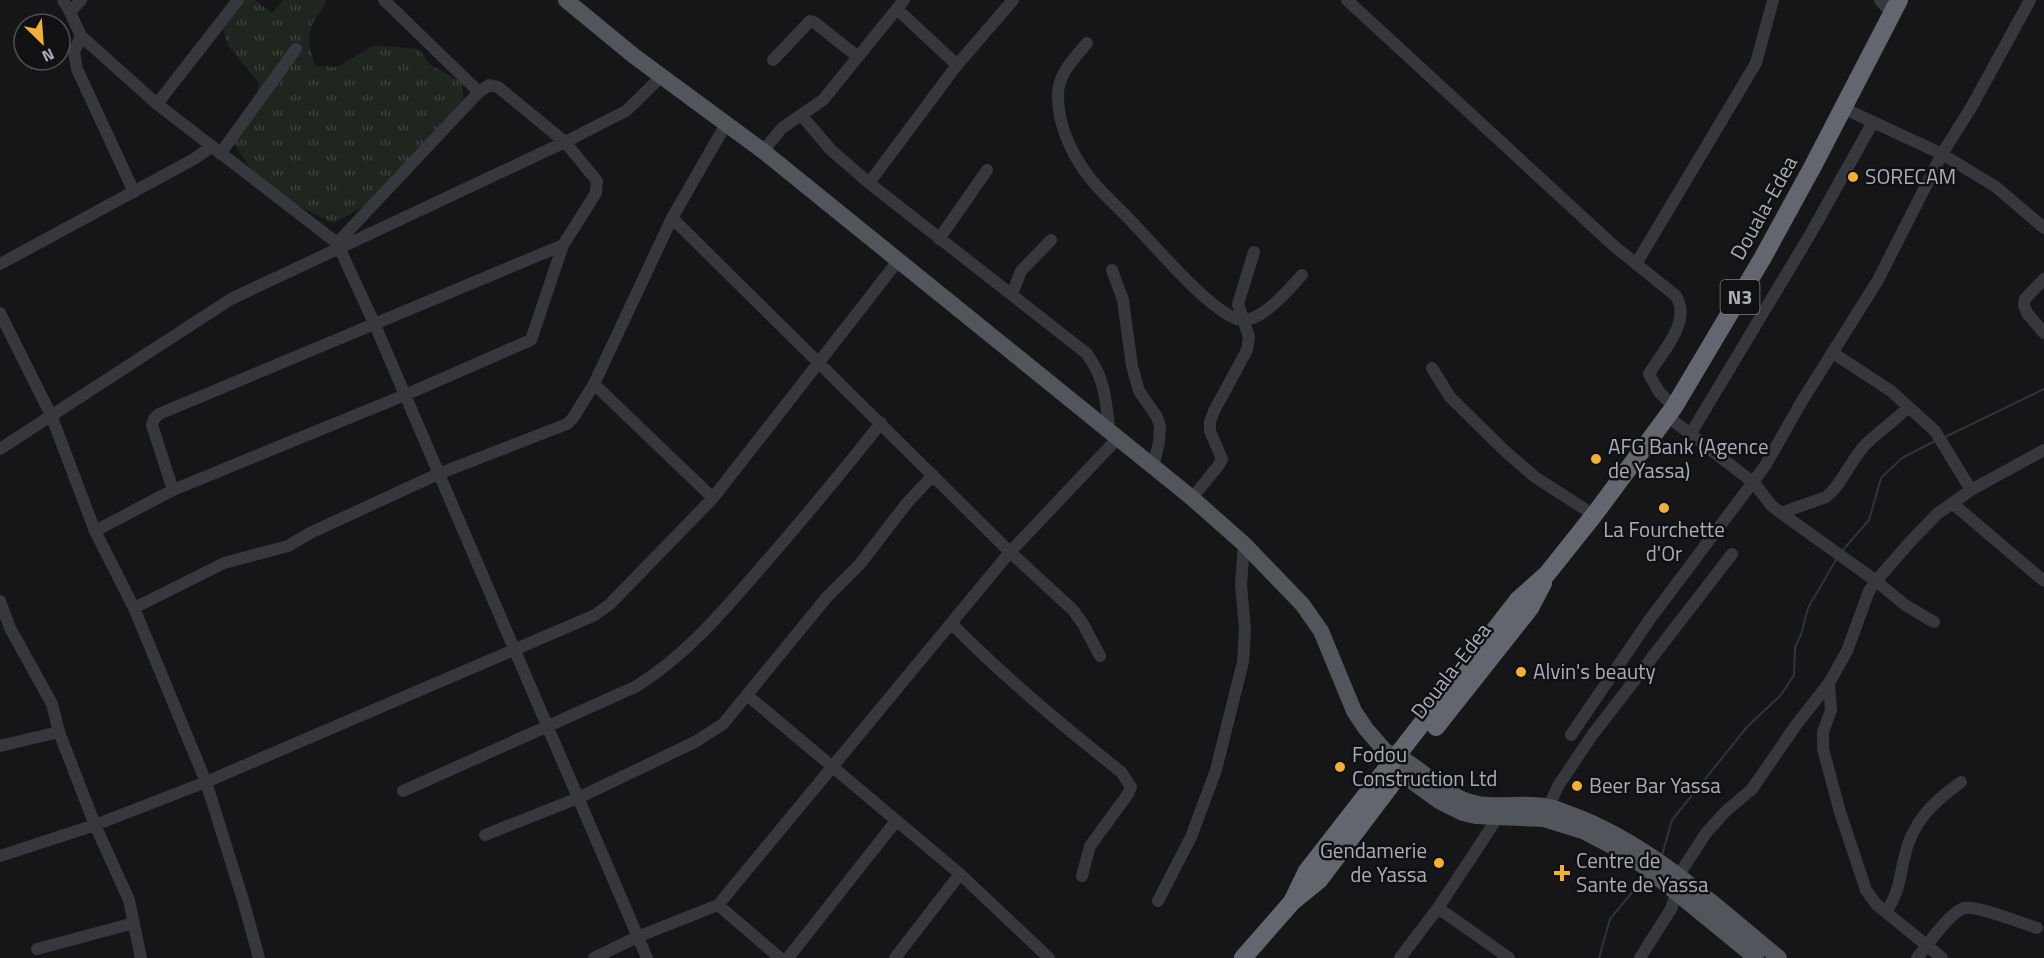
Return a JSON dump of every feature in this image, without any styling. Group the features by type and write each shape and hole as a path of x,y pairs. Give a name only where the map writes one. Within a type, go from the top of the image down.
{"highway":[{"name":"Douala-Edea","path":"1243,958 1292,902 1307,871 1397,762 1518,600 1547,574 1594,515 1670,412 1762,258 1843,108 1890,5"}],"main road":[{"path":"566,0 634,56 663,75 763,151 1192,498 1244,544 1302,604 1321,631 1354,711 1366,729 1397,762 1452,809 1476,816 1498,817 1546,813"},
{"path":"1397,762 1456,797 1470,802 1595,823 1646,852 1756,958"},
{"path":"1677,884 1779,958"}],"street":[{"path":"63,0 70,12 81,0"},
{"path":"157,104 237,0"},
{"path":"384,0 479,92"},
{"path":"869,183 957,65 1013,0"},
{"path":"1347,0 1605,238 1676,296 1681,304 1682,312 1679,326 1649,374 1670,412 1691,434 1754,483 1771,505 1781,513 1905,604 1934,622"},
{"path":"1636,264 1756,63 1773,0"},
{"path":"1572,735 1650,620 1754,483 1878,280 1942,154 1972,106 2030,0"},
{"path":"763,151 782,128 823,100 901,5 957,65"},
{"path":"72,16 81,36 157,104 338,246 375,325 647,958"},
{"path":"773,60 810,21 858,57"},
{"path":"81,36 74,51 77,69 134,192"},
{"path":"1087,43 1059,81 1059,110 1069,144 1087,175 1173,268 1215,305 1242,320 1260,314 1276,303 1302,275"},
{"path":"0,264 194,159 216,150 296,49"},
{"path":"0,449 231,299 338,246 565,142 626,111 663,75"},
{"path":"95,531 173,490 405,395 531,340 563,245 596,193 597,181 565,142 498,87 489,86 479,92 338,246"},
{"path":"1843,108 1942,154 1996,188 2044,228"},
{"path":"594,958 638,937 718,905 1010,552 1114,435 1103,384 1097,368 1086,353 869,183 831,150 802,116"},
{"path":"1691,434 1873,122"},
{"path":"134,608 224,563 288,546 310,533 438,474 567,424 594,384 672,218 726,124"},
{"path":"939,239 987,170"},
{"path":"672,218 1010,552 1073,610 1100,656"},
{"path":"1012,294 1021,271 1051,240"},
{"path":"173,490 152,425 159,414 563,245"},
{"path":"1192,498 1222,459 1210,431 1210,422 1247,350 1249,337 1238,304 1239,294 1254,252"},
{"path":"0,856 95,825 206,782 595,615 610,604 713,498 897,261"},
{"path":"1112,270 1123,300 1132,366 1139,391 1157,417 1160,426 1153,467"},
{"path":"2044,279 2025,299 2024,305 2027,313 2044,333"},
{"path":"0,313 51,415 95,531 134,608 206,782 259,958"},
{"path":"1833,353 1891,391 1935,431 1971,490"},
{"path":"1432,368 1450,397 1506,452 1535,477 1594,515"},
{"path":"594,384 713,498"},
{"path":"1781,513 1826,497 1833,492 1855,456 1908,407"},
{"path":"403,791 635,687 656,675 682,653 736,597 823,496 881,423"},
{"path":"1640,958 1671,909 1677,884 1706,833 1752,789 1796,725 1829,683 1847,651 1869,591 1876,581 1937,514 1971,490 2044,450"},
{"path":"485,836 578,798 710,734 723,724 827,597 860,564 907,503 933,475"},
{"path":"1953,503 2044,581"},
{"path":"1158,901 1191,837 1216,770 1245,651 1241,585 1244,544"},
{"path":"1546,813 1558,786 1593,734 1732,554"},
{"path":"0,601 10,628 52,704 59,732 95,825 129,900 141,958"},
{"path":"951,623 988,661 1121,772 1129,782 1131,788 1128,794 1090,846 1082,876"},
{"path":"1829,683 1831,710 1823,732 1823,749 1840,812 1866,890 1876,904 1942,958"},
{"path":"747,695 960,874 1049,958"},
{"path":"0,746 59,732"},
{"path":"1886,912 1896,898 1904,857 1918,821 1941,796 1961,782"},
{"path":"1400,958 1438,908 1498,817"},
{"path":"788,958 896,821"},
{"path":"895,958 960,874"},
{"path":"718,905 780,958"},
{"path":"1438,908 1509,958"},
{"path":"1917,958 1958,911 1965,908 1980,910 2037,928"},
{"path":"37,950 134,924"}],"green space":[{"path":"244,0 255,0 272,13 284,0 326,0 323,9 314,21 309,38 315,66 337,67 374,45 419,49 429,64 461,82 464,98 449,121 373,202 333,223 293,203 253,172 231,140 255,104 259,83 229,47 223,30"}],"waterway":[{"path":"1943,438 2044,389"},
{"path":"1842,551 1869,520 1881,478 1902,458 1935,441"},
{"path":"1662,855 1672,820 1747,727 1781,695 1794,675 1795,647 1801,635 1808,608 1837,558"},
{"path":"1599,958 1610,919 1644,878"}],"place":[{"name":"SORECAM","path":"1853,177"},
{"name":"AFG Bank (Agence de Yassa)","path":"1596,459"},
{"name":"La Fourchette d'Or","path":"1664,508"},
{"name":"Alvin's beauty","path":"1521,672"},
{"name":"Fodou Construction Ltd","path":"1340,767"},
{"name":"Beer Bar Yassa","path":"1577,786"},
{"name":"Gendamerie de Yassa","path":"1439,863"},
{"name":"Centre de Sante de Yassa","path":"1562,873"}]}
